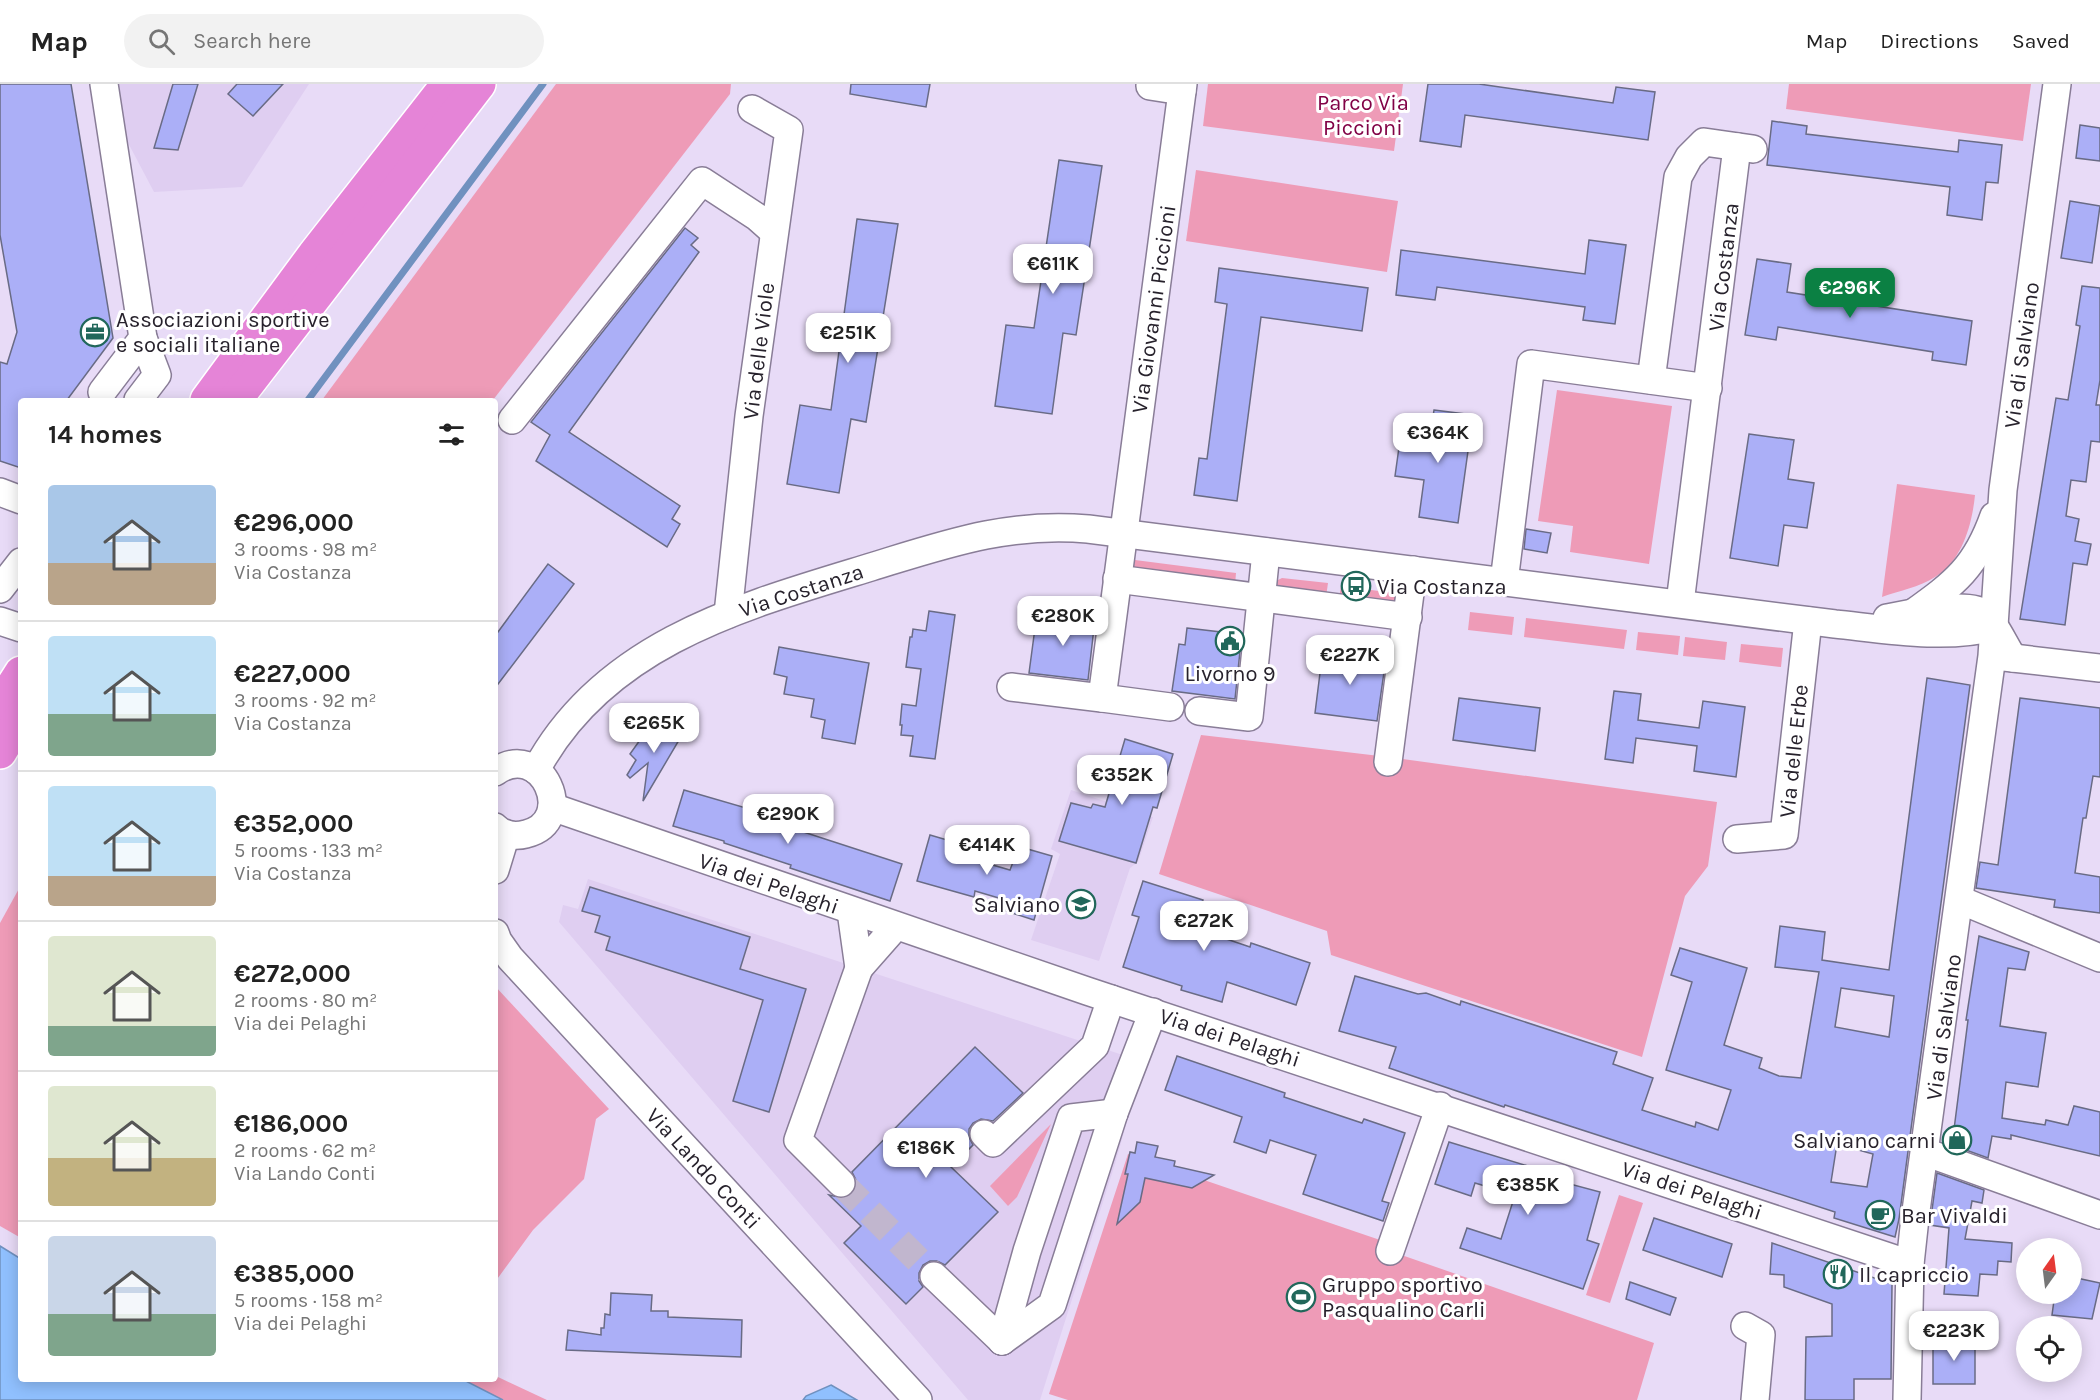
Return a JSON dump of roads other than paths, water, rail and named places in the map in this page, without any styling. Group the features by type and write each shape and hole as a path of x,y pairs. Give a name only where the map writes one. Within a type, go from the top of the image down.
{"highway":[{"path":"208,398 314,255 448,84"},
{"path":"238,398 479,84"},
{"path":"0,752 12,697"}],"street":[{"path":"104,84 143,338 157,375 140,398"},
{"name":"Via di Salviano","path":"1993,627 2003,490 2057,84"},
{"path":"1150,86 1183,88"},
{"name":"Via Giovanni Piccioni","path":"1122,533 1183,88"},
{"name":"Via delle Viole","path":"728,614 749,416 789,130 752,109"},
{"name":"Via Costanza","path":"1651,380 1678,177 1689,157 1704,142 1745,148 1708,388 1680,603"},
{"path":"512,420 702,181 757,217 774,232"},
{"path":"102,392 143,338"},
{"path":"1504,582 1531,364 1708,388"},
{"path":"1914,622 1970,567 1978,555 2003,490"},
{"name":"Via Costanza","path":"536,770 560,731 587,700 616,676 672,639 778,594 975,536 1023,528 1053,526 1122,533 1851,626 1914,622 1976,632 1993,627"},
{"path":"1102,698 1122,533"},
{"path":"1198,711 1249,717 1266,552"},
{"path":"0,589 18,566"},
{"path":"1388,762 1413,570"},
{"path":"1117,579 1408,617"},
{"path":"0,621 18,627"},
{"name":"Via delle Erbe","path":"1737,839 1784,835 1808,621"},
{"name":"Via Costanza","path":"1914,622 2003,657 2100,668"},
{"path":"1993,627 2003,657"},
{"name":"Via di Salviano","path":"1907,1400 1911,1264 1925,1152 1960,900 2003,657"},
{"path":"1011,687 1170,707"},
{"path":"498,771 510,765 524,765 536,770 550,786 552,807 546,821 535,830 521,835 501,831 498,850"},
{"name":"Via dei Pelaghi","path":"552,807 1111,999 1440,1106 1911,1264"},
{"path":"1960,900 2100,958"},
{"path":"851,911 859,968"},
{"path":"841,1183 798,1140 859,968 896,926"},
{"name":"Via Lando Conti","path":"498,941 510,958 918,1400"},
{"path":"997,1127 1095,1046 1111,999"},
{"path":"934,1276 1002,1341 1045,1280 1095,1124 1114,1113 1158,1014"},
{"path":"1390,1251 1440,1106"},
{"path":"1925,1152 2100,1215"},
{"path":"1745,1326 1761,1335 1755,1400"}],"water":[{"path":"0,1246 18,1257 18,1382 468,1382 503,1400 0,1400"},
{"path":"831,1385 857,1400 803,1400 806,1396"}],"waterway":[{"path":"309,398 543,84"}],"tunnel":[{"path":"841,1183 934,1276"}],"place":[{"name":"Associazioni sportive e sociali italiane","path":"95,332"},
{"name":"Via Costanza","path":"1356,586"},
{"name":"Livorno 9","path":"1230,641"},
{"name":"Salviano","path":"1081,904"},
{"name":"Salviano carni","path":"1957,1140"},
{"name":"Bar Vivaldi","path":"1880,1215"},
{"name":"Il capriccio","path":"1838,1274"},
{"name":"Gruppo sportivo Pasqualino Carli","path":"1301,1297"}],"park label":[{"name":"Parco Via Piccioni","path":"1363,114"}]}
